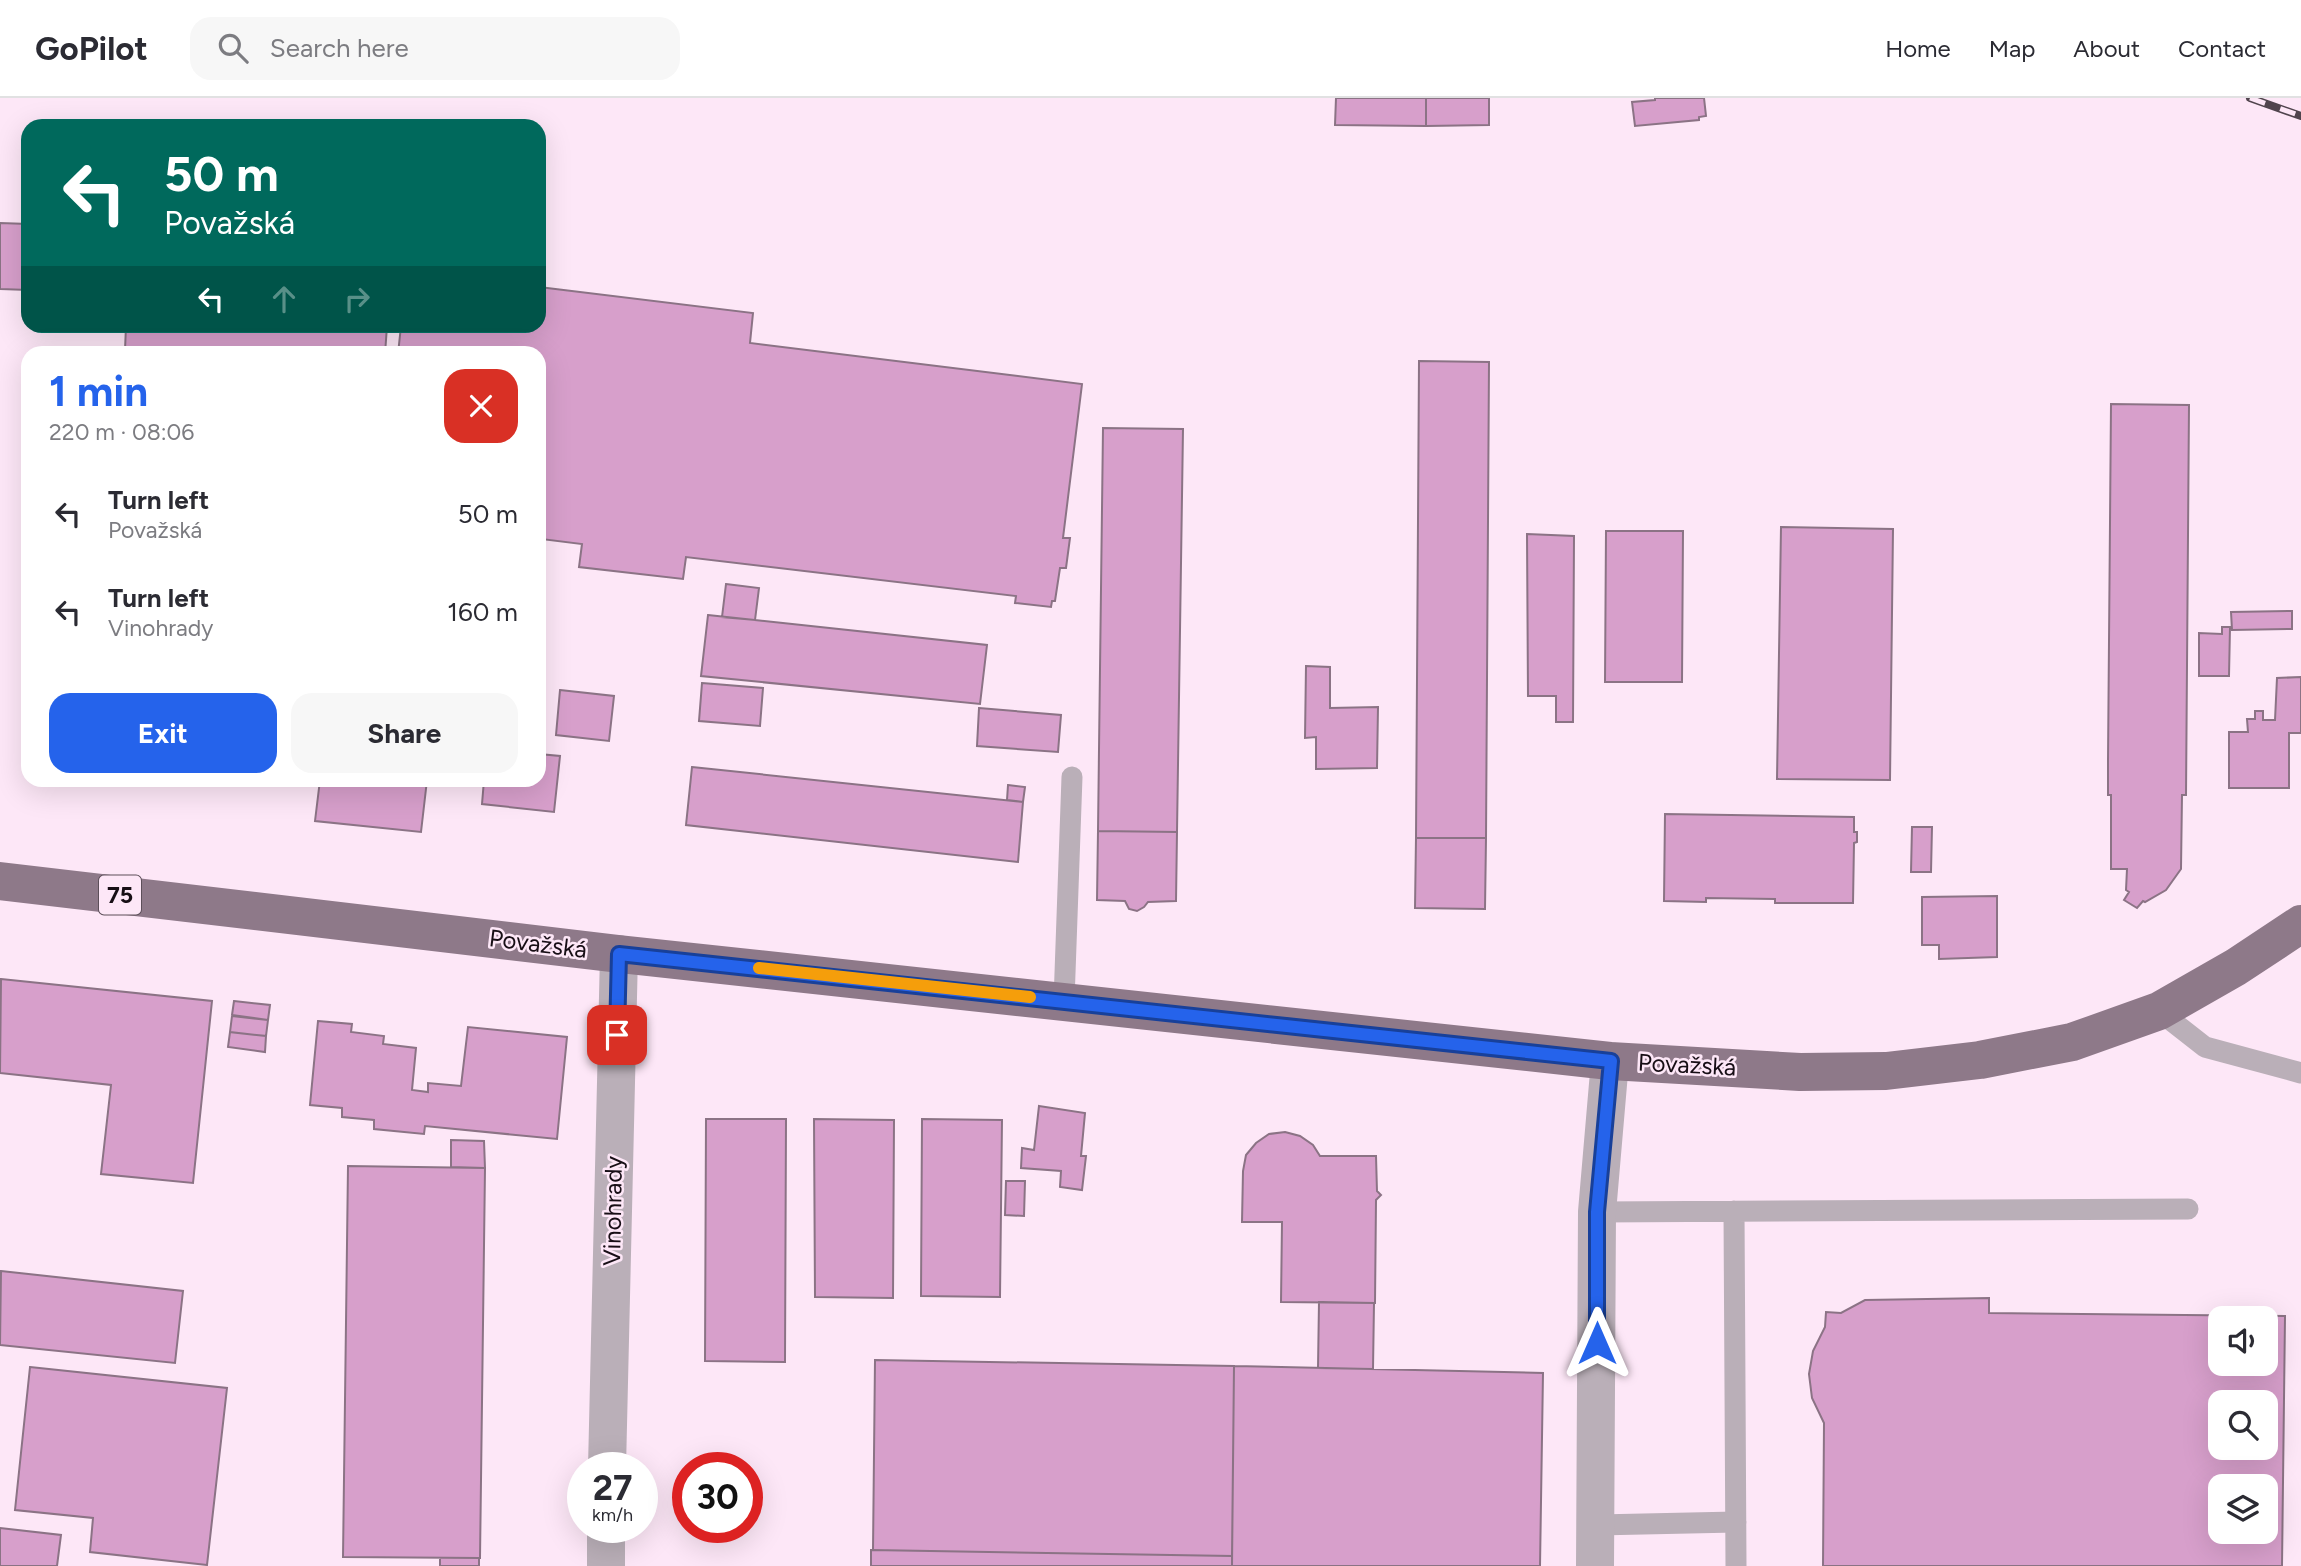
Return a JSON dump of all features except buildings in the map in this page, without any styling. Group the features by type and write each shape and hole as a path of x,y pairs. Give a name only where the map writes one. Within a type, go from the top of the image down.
{"main road":[{"name":"Považská","path":"0,881 619,954 1611,1061 1800,1072 1886,1072 1980,1060 2072,1042 2159,1011 2236,967 2301,924"}],"street":[{"name":"Vinohrady","path":"607,1452 619,954"},
{"path":"1595,1566 1597,1212 1611,1061"},
{"path":"606,1543 606,1566"}],"lane":[{"path":"1064,1001 1072,777"},
{"path":"2159,1011 2205,1047 2301,1073"},
{"path":"1597,1212 2188,1209"},
{"path":"1734,1211 1736,1566"},
{"path":"1597,1525 1736,1522"}],"railway":[{"path":"2250,98 2301,116"}],"slow traffic":[{"path":"759,968 1030,997"}],"route":[{"path":"617,1035 619,954 1611,1061 1597,1212 1597,1343"}]}
